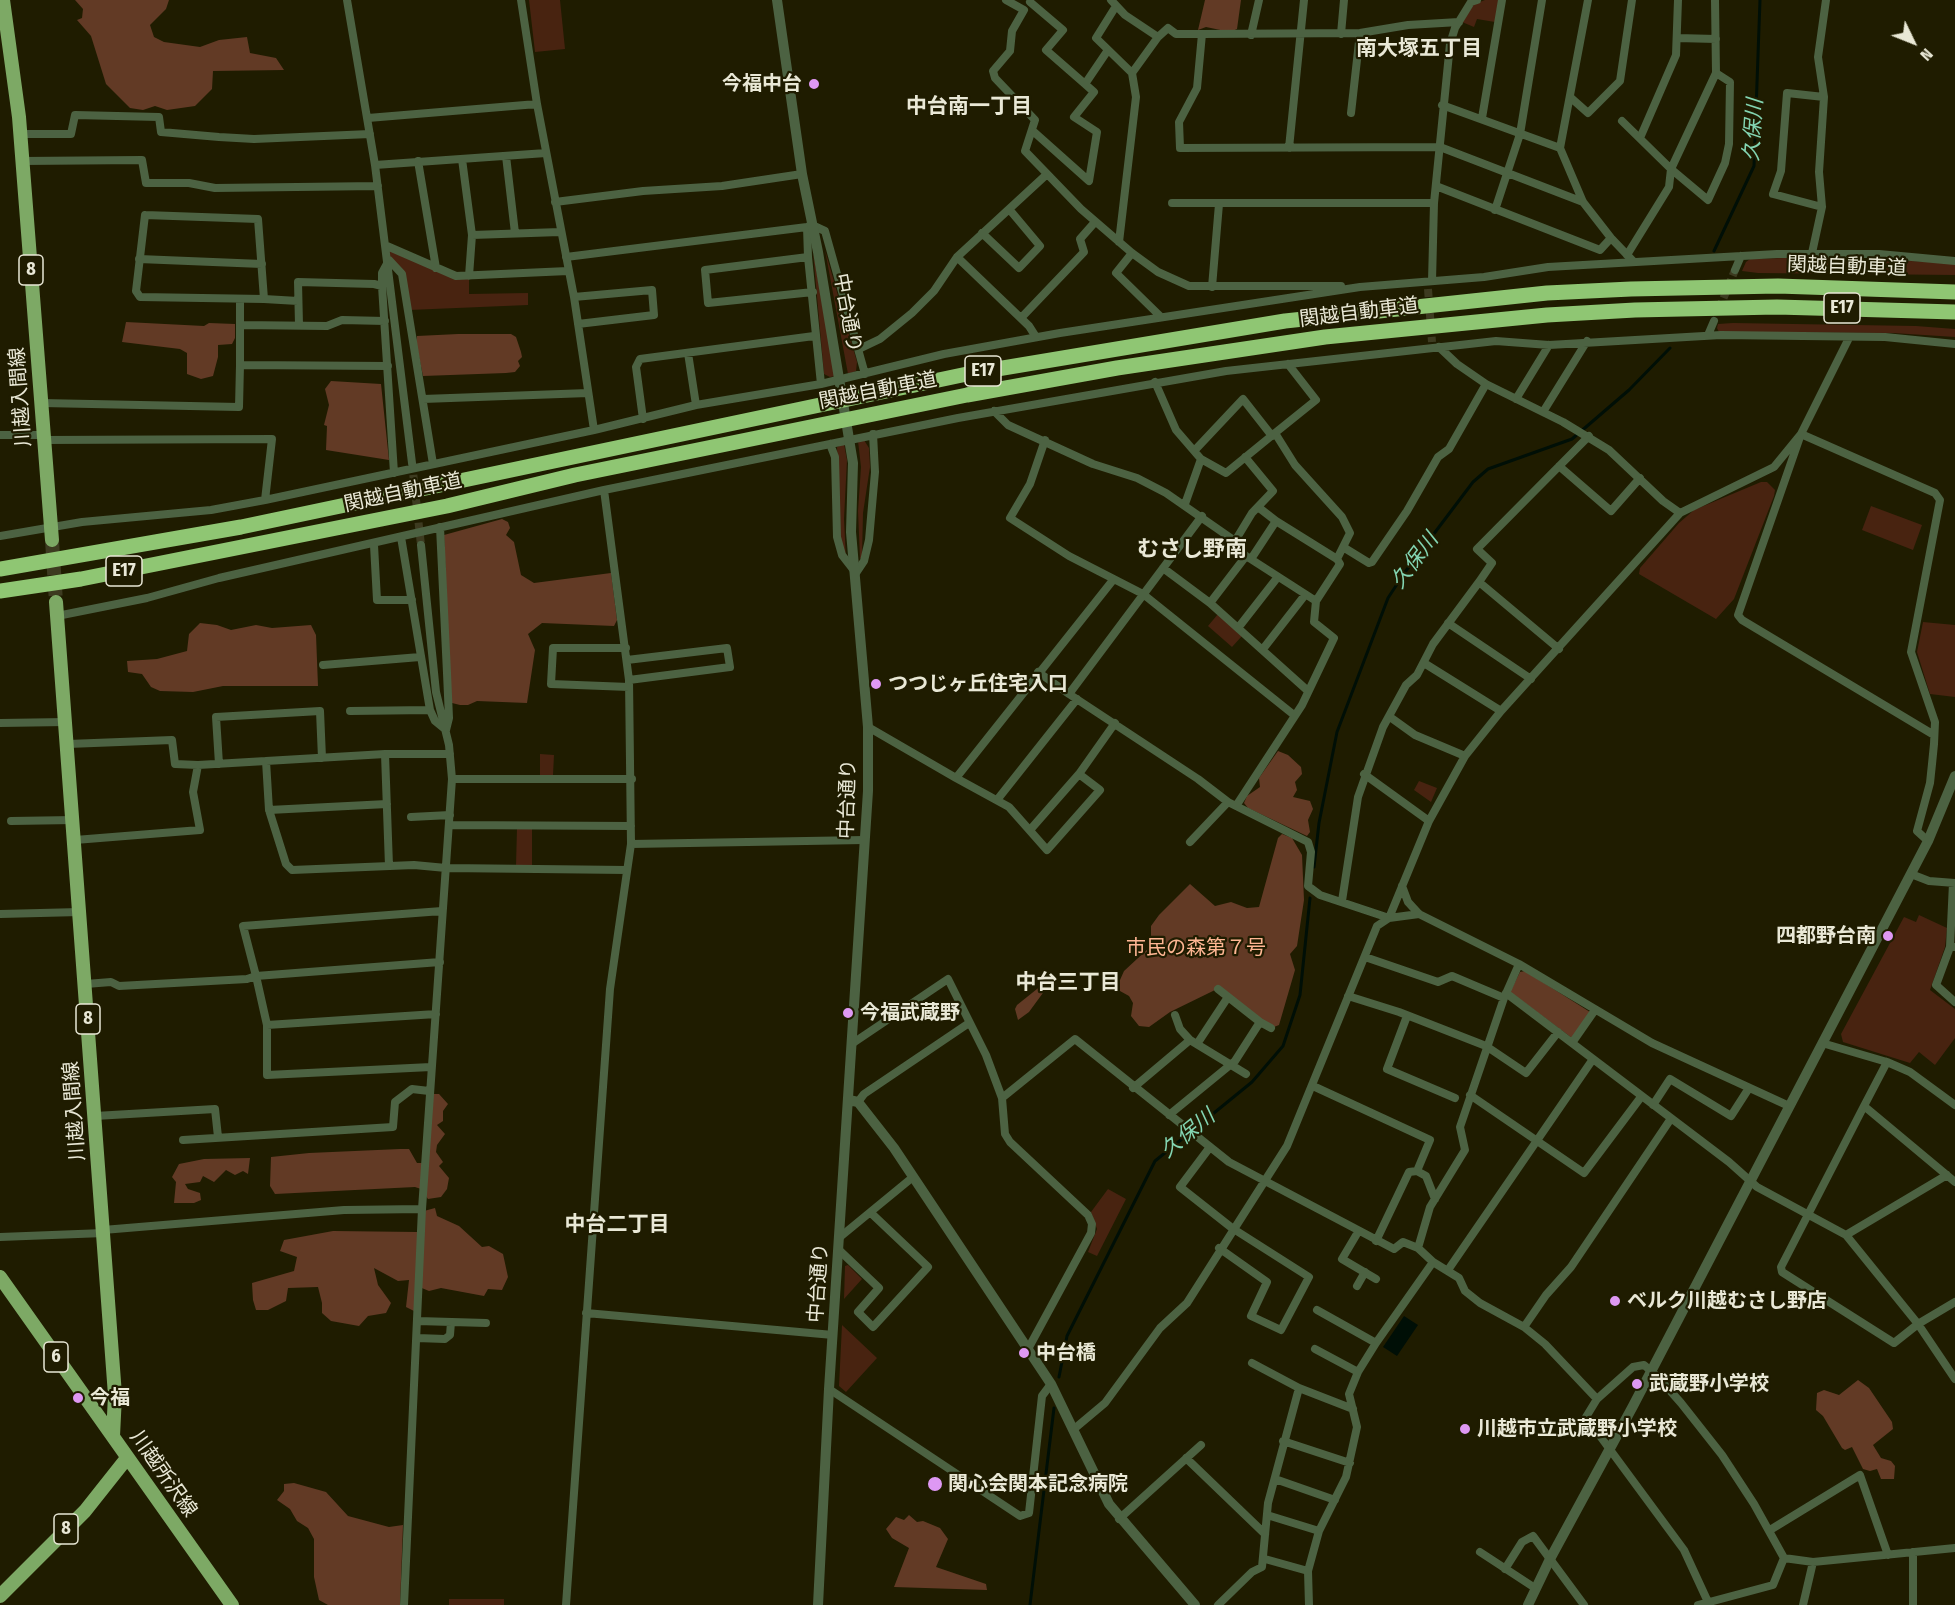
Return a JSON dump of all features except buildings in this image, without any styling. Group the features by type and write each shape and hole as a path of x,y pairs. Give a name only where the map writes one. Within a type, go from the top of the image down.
{"highway":[{"name":"関越自動車道","path":"0,569 241,528 967,374 1285,321 1416,305 1610,290 1788,286 1955,292"},
{"name":"関越自動車道","path":"0,591 81,579 447,506 575,475 979,393 1117,368 1325,337 1547,315 1635,310 1777,307 1955,312"}],"main road":[{"name":"川越入間線","path":"3,0 21,134 52,534"},
{"name":"川越入間線","path":"57,609 104,1231 115,1395 113,1436"},
{"name":"川越所沢線","path":"0,1277 232,1605"},
{"name":"8","path":"0,1596 85,1511 127,1458"}],"street":[{"path":"347,0 387,246 412,463"},
{"path":"521,0 537,104 574,297 594,430"},
{"name":"中台通り","path":"777,0 813,255 854,463 851,532 867,728 868,791 853,1043 853,1101 829,1389 818,1605"},
{"path":"1006,0 1024,10"},
{"path":"1251,35 1259,0"},
{"path":"1289,148 1304,0"},
{"path":"1341,34 1344,0"},
{"path":"1482,118 1502,0"},
{"path":"1495,210 1520,134 1542,0"},
{"path":"1588,0 1560,148 1583,202 1630,258"},
{"path":"1570,97 1588,113 1620,81 1632,0"},
{"path":"1640,138 1676,55 1678,0"},
{"path":"1630,258 1669,187 1671,169 1716,73 1715,0"},
{"path":"1812,253 1822,207 1819,172 1824,96 1818,57 1826,0"},
{"path":"1034,132 1089,181 1097,132 1074,117 1094,92 1046,50 1063,30 1030,1 1012,31 1010,51 993,71 994,78 1033,115 1034,132 1025,151 1046,175 1095,222 1132,254 1158,272 1182,284 1212,287 1340,285 1355,288"},
{"path":"1430,284 1442,105 1450,44 1459,22 1472,1"},
{"path":"1119,242 1136,97 1132,73 1096,38 1113,3 1158,37"},
{"path":"1132,73 1158,37 1168,28 1176,34 1341,34 1408,25 1459,22"},
{"path":"1351,113 1360,33"},
{"path":"1202,34 1197,88 1179,122 1180,148 1440,147 1583,202"},
{"path":"1677,38 1716,39"},
{"path":"1084,84 1108,50"},
{"path":"1622,121 1671,169 1708,200 1725,163 1729,144 1730,82 1716,73"},
{"path":"1822,207 1773,194 1784,151 1787,93 1824,96"},
{"path":"368,118 537,104"},
{"path":"1442,105 1560,148"},
{"path":"21,134 71,134 75,115 159,117 161,132 219,138 254,139 370,134"},
{"path":"375,165 546,153"},
{"path":"506,156 514,233"},
{"path":"462,159 472,235 469,276"},
{"path":"22,161 142,160 146,183 189,183 215,188 378,186"},
{"path":"418,161 436,268"},
{"path":"555,202 643,191 722,186 802,174"},
{"path":"859,349 880,339 912,313 934,291 957,257 1046,175"},
{"path":"1436,186 1600,250 1611,238"},
{"path":"1172,203 1434,202"},
{"path":"1212,287 1219,204"},
{"path":"982,233 1018,267 1040,246 1009,209"},
{"path":"264,299 258,219 145,215 136,291 140,297 298,301"},
{"path":"1020,318 1084,252 1080,239 1095,222"},
{"path":"566,257 810,226 825,231 865,374"},
{"path":"472,235 560,232"},
{"path":"387,246 456,276 568,271"},
{"path":"0,536 52,534 211,510 433,465 643,419 696,405 821,384 1036,337 1160,316 1355,288 1430,284 1630,258 1812,253 1879,254 1955,261"},
{"path":"1132,254 1116,273 1160,316"},
{"path":"813,292 708,303 705,270 813,255 814,336 821,384"},
{"path":"1735,270 1741,256"},
{"path":"957,257 1020,318 1036,337"},
{"path":"139,259 262,264"},
{"path":"388,261 382,273 382,286 394,473"},
{"path":"388,261 402,274 433,465"},
{"path":"299,325 298,282 382,286"},
{"path":"574,297 652,290 654,315 578,324"},
{"path":"42,403 239,407 240,299"},
{"path":"240,325 327,326 342,320 385,321"},
{"path":"1708,335 1714,321"},
{"path":"57,609 374,545 440,527 604,490 873,434 1155,382 1435,345 1496,341 1549,345 1708,335 1916,339 1955,344"},
{"path":"643,419 636,367 640,359 814,336"},
{"path":"1849,338 1801,434 1738,615 1742,620 1934,735"},
{"path":"1543,411 1587,341"},
{"path":"1435,345 1449,358 1486,384 1589,436 1622,459 1663,501 1680,513"},
{"path":"1516,399 1549,345"},
{"path":"688,353 696,405"},
{"path":"1155,382 1176,430 1202,459 1225,473 1316,400 1288,364"},
{"path":"240,365 388,366"},
{"path":"1343,547 1369,563 1372,562 1407,511 1438,457 1449,449 1486,384"},
{"path":"423,399 588,393"},
{"path":"1195,450 1243,399 1295,465 1342,517 1350,533 1337,559"},
{"path":"994,411 1008,425 1094,464 1137,478 1185,504 1235,541 1237,548 1248,557 1277,578 1316,601"},
{"path":"830,444 835,457 835,515 839,544 842,555 856,573 864,561 869,540 875,472 873,434"},
{"path":"1389,918 1429,821 1465,756 1501,711 1680,513 1707,497 1764,473 1774,466 1801,434"},
{"path":"1801,434 1935,493 1940,500 1911,652 1933,713 1934,735 1930,783 1917,831 1928,841"},
{"path":"0,435 272,439 265,500"},
{"path":"1342,901 1355,811 1364,774 1383,728 1406,685 1424,663 1448,623 1492,563 1477,549 1589,436"},
{"path":"1045,440 1030,484 1010,518 1069,556 1143,594 1294,716"},
{"path":"1235,541 1258,507 1273,491 1245,457"},
{"path":"1185,504 1202,459"},
{"path":"1559,466 1611,511 1640,478"},
{"path":"566,1605 610,989 631,844 632,779 629,683 604,490"},
{"path":"1190,842 1232,804 1294,716 1334,638 1314,621 1316,601 1340,564 1337,559 1258,507"},
{"path":"997,800 1073,696 1143,594 1202,516"},
{"path":"1210,603 1276,521"},
{"path":"440,527 448,684 449,718 446,730"},
{"path":"401,537 430,710 435,721 446,730"},
{"path":"404,1605 422,1209 452,779 446,730 436,692 421,544"},
{"path":"374,545 377,600 412,600"},
{"path":"1163,568 1210,603 1308,692"},
{"path":"1238,628 1277,578"},
{"path":"956,778 1113,580"},
{"path":"1479,582 1559,649"},
{"path":"1263,649 1305,595"},
{"path":"1448,623 1531,679"},
{"path":"626,648 553,648 551,684 629,683 730,667 728,648 627,660"},
{"path":"323,665 420,657"},
{"path":"1424,663 1501,711"},
{"path":"1038,672 1232,804 1308,842 1311,852 1308,886 1320,895 1389,918"},
{"path":"350,711 430,710"},
{"path":"219,764 216,717 320,711 322,758"},
{"path":"1390,717 1415,735 1465,756"},
{"path":"0,723 66,722"},
{"path":"1030,830 1079,774 1115,723"},
{"path":"867,728 1009,807 1047,850 1100,790 1079,774"},
{"path":"68,744 172,740 175,764 198,765 386,754 450,754"},
{"path":"386,754 389,866"},
{"path":"266,761 269,810 286,864 292,870 414,865 446,868 627,870"},
{"path":"75,840 200,830 193,792 198,765"},
{"path":"1364,774 1429,821"},
{"path":"1528,1605 1550,1559 1610,1449 1928,841 1955,776"},
{"path":"452,779 632,779"},
{"path":"269,810 387,804"},
{"path":"411,817 450,814"},
{"path":"11,822 74,820"},
{"path":"449,825 631,826"},
{"path":"631,844 864,840"},
{"path":"1911,874 1929,881 1954,883 1952,947 1936,985 1955,1002"},
{"path":"1402,886 1408,902 1419,914 1519,964 1652,1043 1789,1106"},
{"path":"431,1066 267,1075 267,1025 243,926 442,911"},
{"path":"0,914 80,912"},
{"path":"1074,1429 1105,1403 1160,1329 1187,1303 1232,1228 1287,1146 1377,926 1389,918 1419,914"},
{"path":"1365,957 1438,982 1452,976 1505,996 1558,1032 1670,1120 1751,1179 1757,1187 1846,1234 1918,1324 1955,1379"},
{"path":"86,984 111,982 119,986 247,979 256,976 440,962"},
{"path":"1418,1248 1435,1199 1465,1150 1460,1127 1486,1046 1519,964"},
{"path":"853,1043 948,979 986,1055 1002,1098 1005,1134 1010,1142 1088,1215 1092,1224 1091,1233 1028,1349"},
{"path":"1218,989 1271,1028"},
{"path":"1348,996 1486,1046 1528,1073 1558,1032"},
{"path":"1133,1088 1194,1042 1228,997"},
{"path":"1572,1043 1594,1010"},
{"path":"267,1025 435,1014"},
{"path":"1175,1015 1180,1029 1194,1042 1246,1074"},
{"path":"1407,1016 1387,1069 1455,1098"},
{"path":"1169,1115 1229,1063 1235,1061 1260,1022"},
{"path":"969,1023 853,1101 913,1177 1051,1384 1074,1429 1101,1492 1119,1519 1195,1605"},
{"path":"1002,1098 1075,1040 1229,1162 1376,1241 1394,1249 1403,1242 1418,1248 1432,1262 1459,1278 1465,1291 1480,1303 1524,1327 1545,1344 1598,1399"},
{"path":"1822,1043 1887,1062 1924,1081 1955,1105"},
{"path":"1449,1270 1593,1059"},
{"path":"1887,1062 1780,1267 1782,1272 1894,1344 1918,1324 1955,1302"},
{"path":"1653,1105 1670,1079 1731,1116 1749,1088"},
{"path":"1313,1086 1430,1140 1417,1171"},
{"path":"183,1140 393,1127 395,1102 412,1089 429,1091"},
{"path":"1470,1095 1584,1173 1641,1097"},
{"path":"1864,1106 1955,1182"},
{"path":"95,1116 215,1109 218,1137"},
{"path":"1524,1327 1546,1295 1571,1267 1670,1120"},
{"path":"1210,1147 1180,1186 1232,1228 1310,1276 1281,1330 1251,1317 1267,1282 1220,1248"},
{"path":"1376,1241 1409,1172 1417,1171 1426,1176 1435,1199"},
{"path":"1846,1234 1947,1175"},
{"path":"840,1237 913,1177"},
{"path":"0,1237 104,1231 344,1210 422,1209"},
{"path":"839,1250 879,1288 858,1312 873,1327 928,1267 871,1213"},
{"path":"1358,1232 1342,1259 1376,1279"},
{"path":"1309,1605 1308,1571 1319,1531 1350,1463 1358,1427 1349,1394 1358,1372 1376,1343 1432,1262"},
{"path":"1357,1286 1365,1272"},
{"path":"1317,1310 1376,1343"},
{"path":"586,1313 833,1335"},
{"path":"418,1321 486,1323"},
{"path":"417,1338 445,1339 450,1335 451,1322"},
{"path":"1315,1349 1358,1372"},
{"path":"1945,1363 1955,1358"},
{"path":"1252,1363 1299,1388 1353,1409"},
{"path":"1698,1605 1773,1585 1784,1558 1770,1530 1716,1447 1651,1371 1644,1365 1633,1367 1598,1399 1587,1417 1684,1550 1708,1602"},
{"path":"829,1389 1020,1516 1029,1513 1042,1396 1051,1384"},
{"path":"1218,1605 1252,1572 1262,1567 1265,1559 1267,1515 1299,1388"},
{"path":"1284,1441 1350,1463"},
{"path":"1119,1519 1201,1444"},
{"path":"1186,1458 1265,1534"},
{"path":"1770,1530 1860,1475 1888,1555"},
{"path":"1275,1479 1335,1500"},
{"path":"1267,1515 1319,1531"},
{"path":"1505,1569 1522,1542 1533,1536 1584,1605"},
{"path":"1784,1558 1813,1562 1955,1548"},
{"path":"1480,1552 1535,1588"},
{"path":"1913,1552 1913,1605"},
{"path":"1265,1559 1308,1571"},
{"path":"1804,1605 1813,1562"}],"shaded area":[{"path":"529,0 560,0 565,49 535,52"},
{"path":"1485,0 1499,0 1495,22 1477,19 1474,27 1462,22 1474,4"},
{"path":"387,246 469,277 469,294 528,293 528,305 409,310 402,274 389,261"},
{"path":"825,250 857,362 856,371 848,374"},
{"path":"813,252 835,376 830,377 824,374"},
{"path":"1820,257 1955,263 1955,275 1742,271 1750,259"},
{"path":"1718,324 1916,326 1955,329 1955,337 1893,333 1719,332 1717,328"},
{"path":"864,440 869,448 870,467 863,513 862,557 860,559 858,511 861,467 858,441"},
{"path":"844,444 847,460 844,519 846,559 840,535 837,447"},
{"path":"1761,482 1767,482 1775,490 1774,496 1734,599 1716,619 1639,574 1640,568 1679,523 1694,510"},
{"path":"1871,506 1922,525 1913,550 1862,530"},
{"path":"1218,614 1242,636 1232,647 1208,626"},
{"path":"1923,622 1955,625 1955,697 1930,694 1917,652"},
{"path":"540,754 554,755 553,775 540,775"},
{"path":"1419,781 1437,788 1431,802 1414,790"},
{"path":"517,828 532,828 532,866 516,866"},
{"path":"1919,915 1947,928 1945,947 1930,990 1955,1009 1955,1038 1935,1065 1919,1052 1910,1063 1843,1042 1841,1034 1904,917 1916,922"},
{"path":"1108,1189 1126,1199 1097,1256 1088,1252 1097,1229 1091,1212"},
{"path":"848,1265 862,1279 844,1299 845,1266"},
{"path":"1404,1316 1418,1325 1397,1356 1383,1347"},
{"path":"842,1325 877,1358 846,1392 839,1386"},
{"path":"449,1599 504,1599 504,1605 449,1605"}],"green space":[{"path":"75,0 169,0 166,9 150,25 154,37 164,42 200,47 219,40 247,37 250,53 276,58 284,70 213,71 212,89 195,106 167,110 155,106 143,110 130,108 106,84 91,36 77,20 82,18 83,9"},
{"path":"1205,0 1241,0 1237,29 1230,32 1206,27 1198,30"},
{"path":"126,322 204,326 209,323 235,324 235,338 232,344 218,345 218,357 213,376 201,379 187,374 187,353 180,349 122,342"},
{"path":"511,334 516,337 521,352 522,357 518,361 520,366 515,372 506,373 423,376 416,342 417,336"},
{"path":"331,381 381,384 389,460 326,450 327,426 324,425 329,405 325,389"},
{"path":"502,519 508,522 510,528 506,535 514,542 521,575 534,583 611,573 617,620 614,626 542,623 528,634 535,650 527,703 477,701 468,705 460,705 452,703 450,685 444,535"},
{"path":"200,623 231,630 256,625 272,628 311,625 316,635 318,686 223,686 193,692 160,691 151,687 142,674 128,672 127,661 157,659 187,651 189,634"},
{"path":"1278,751 1288,755 1301,767 1302,774 1295,782 1297,790 1293,797 1310,801 1313,809 1308,820 1310,832 1307,836 1248,808 1244,803 1247,796 1260,787 1259,778"},
{"name":"市民の森第７号","path":"1282,834 1292,838 1302,855 1304,900 1297,946 1290,954 1295,970 1279,1025 1274,1027 1215,990 1170,1012 1149,1027 1139,1026 1131,1016 1133,1003 1129,996 1120,991 1120,980 1124,971 1151,946 1151,926 1159,915 1190,884 1215,906 1231,902 1247,908 1259,907 1278,838"},
{"path":"1525,971 1590,1012 1572,1038 1510,992 1520,972"},
{"path":"1047,981 1048,986 1029,1012 1018,1020 1015,1009 1017,1005"},
{"path":"432,1094 439,1094 448,1104 443,1111 443,1121 437,1125 445,1134 437,1145 436,1152 443,1162 439,1166 449,1178 447,1189 441,1197 428,1199 421,1189 415,1187 275,1194 270,1186 271,1157 409,1149 417,1163 422,1163"},
{"path":"250,1158 248,1174 243,1171 235,1175 226,1170 214,1182 203,1176 200,1182 185,1184 188,1189 200,1193 201,1200 194,1203 174,1203 176,1182 172,1177 179,1164 204,1159"},
{"path":"435,1208 437,1216 459,1226 482,1247 489,1246 503,1254 508,1277 502,1290 488,1289 484,1296 441,1288 429,1291 417,1286 414,1311 406,1307 409,1280 398,1281 374,1268 378,1285 391,1303 386,1313 368,1316 359,1326 331,1321 322,1313 318,1287 288,1288 286,1301 268,1310 256,1310 252,1283 294,1271 297,1257 280,1251 284,1240 333,1231 417,1232 424,1211"},
{"path":"1858,1380 1869,1388 1892,1422 1893,1429 1873,1445 1881,1458 1891,1461 1895,1466 1894,1479 1881,1479 1877,1469 1870,1471 1863,1469 1852,1447 1845,1450 1842,1448 1823,1416 1816,1410 1817,1393 1824,1390 1839,1395"},
{"path":"294,1483 326,1492 348,1516 389,1527 403,1525 400,1605 328,1605 319,1600 314,1577 314,1539 308,1528 297,1521 290,1509 277,1500 284,1491 284,1484"},
{"path":"909,1515 917,1522 923,1521 940,1528 948,1539 936,1567 986,1584 987,1590 894,1587 909,1548 892,1538 886,1529 896,1517 904,1520"}],"waterway":[{"name":"久保川","path":"1714,251 1754,166 1760,0"},
{"name":"久保川","path":"1314,867 1319,823 1337,732 1388,598 1405,572 1473,482 1488,469 1572,439 1629,390 1670,348"},
{"name":"久保川","path":"1059,1377 1067,1336 1155,1161 1252,1082 1283,1046 1300,995 1310,898"},
{"name":"久保川","path":"1030,1605 1054,1408"}],"tunnel":[{"path":"1719,309 1735,270"},
{"path":"1428,289 1432,342"},
{"path":"412,463 421,545"},
{"path":"52,540 56,602"}],"place":[{"name":"今福中台","path":"814,84"},
{"name":"つつじヶ丘住宅入口","path":"876,684"},
{"name":"四都野台南","path":"1888,936"},
{"name":"今福武蔵野","path":"848,1013"},
{"name":"ベルク川越むさし野店","path":"1615,1301"},
{"name":"中台橋","path":"1024,1353"},
{"name":"武蔵野小学校","path":"1637,1384"},
{"name":"今福","path":"78,1398"},
{"name":"川越市立武蔵野小学校","path":"1465,1429"},
{"name":"関心会関本記念病院","path":"935,1484"}],"district":[{"name":"南大塚五丁目","path":"1419,49"},
{"name":"中台南一丁目","path":"969,107"},
{"name":"むさし野南","path":"1192,550"},
{"name":"中台三丁目","path":"1068,983"},
{"name":"中台二丁目","path":"617,1225"}]}
